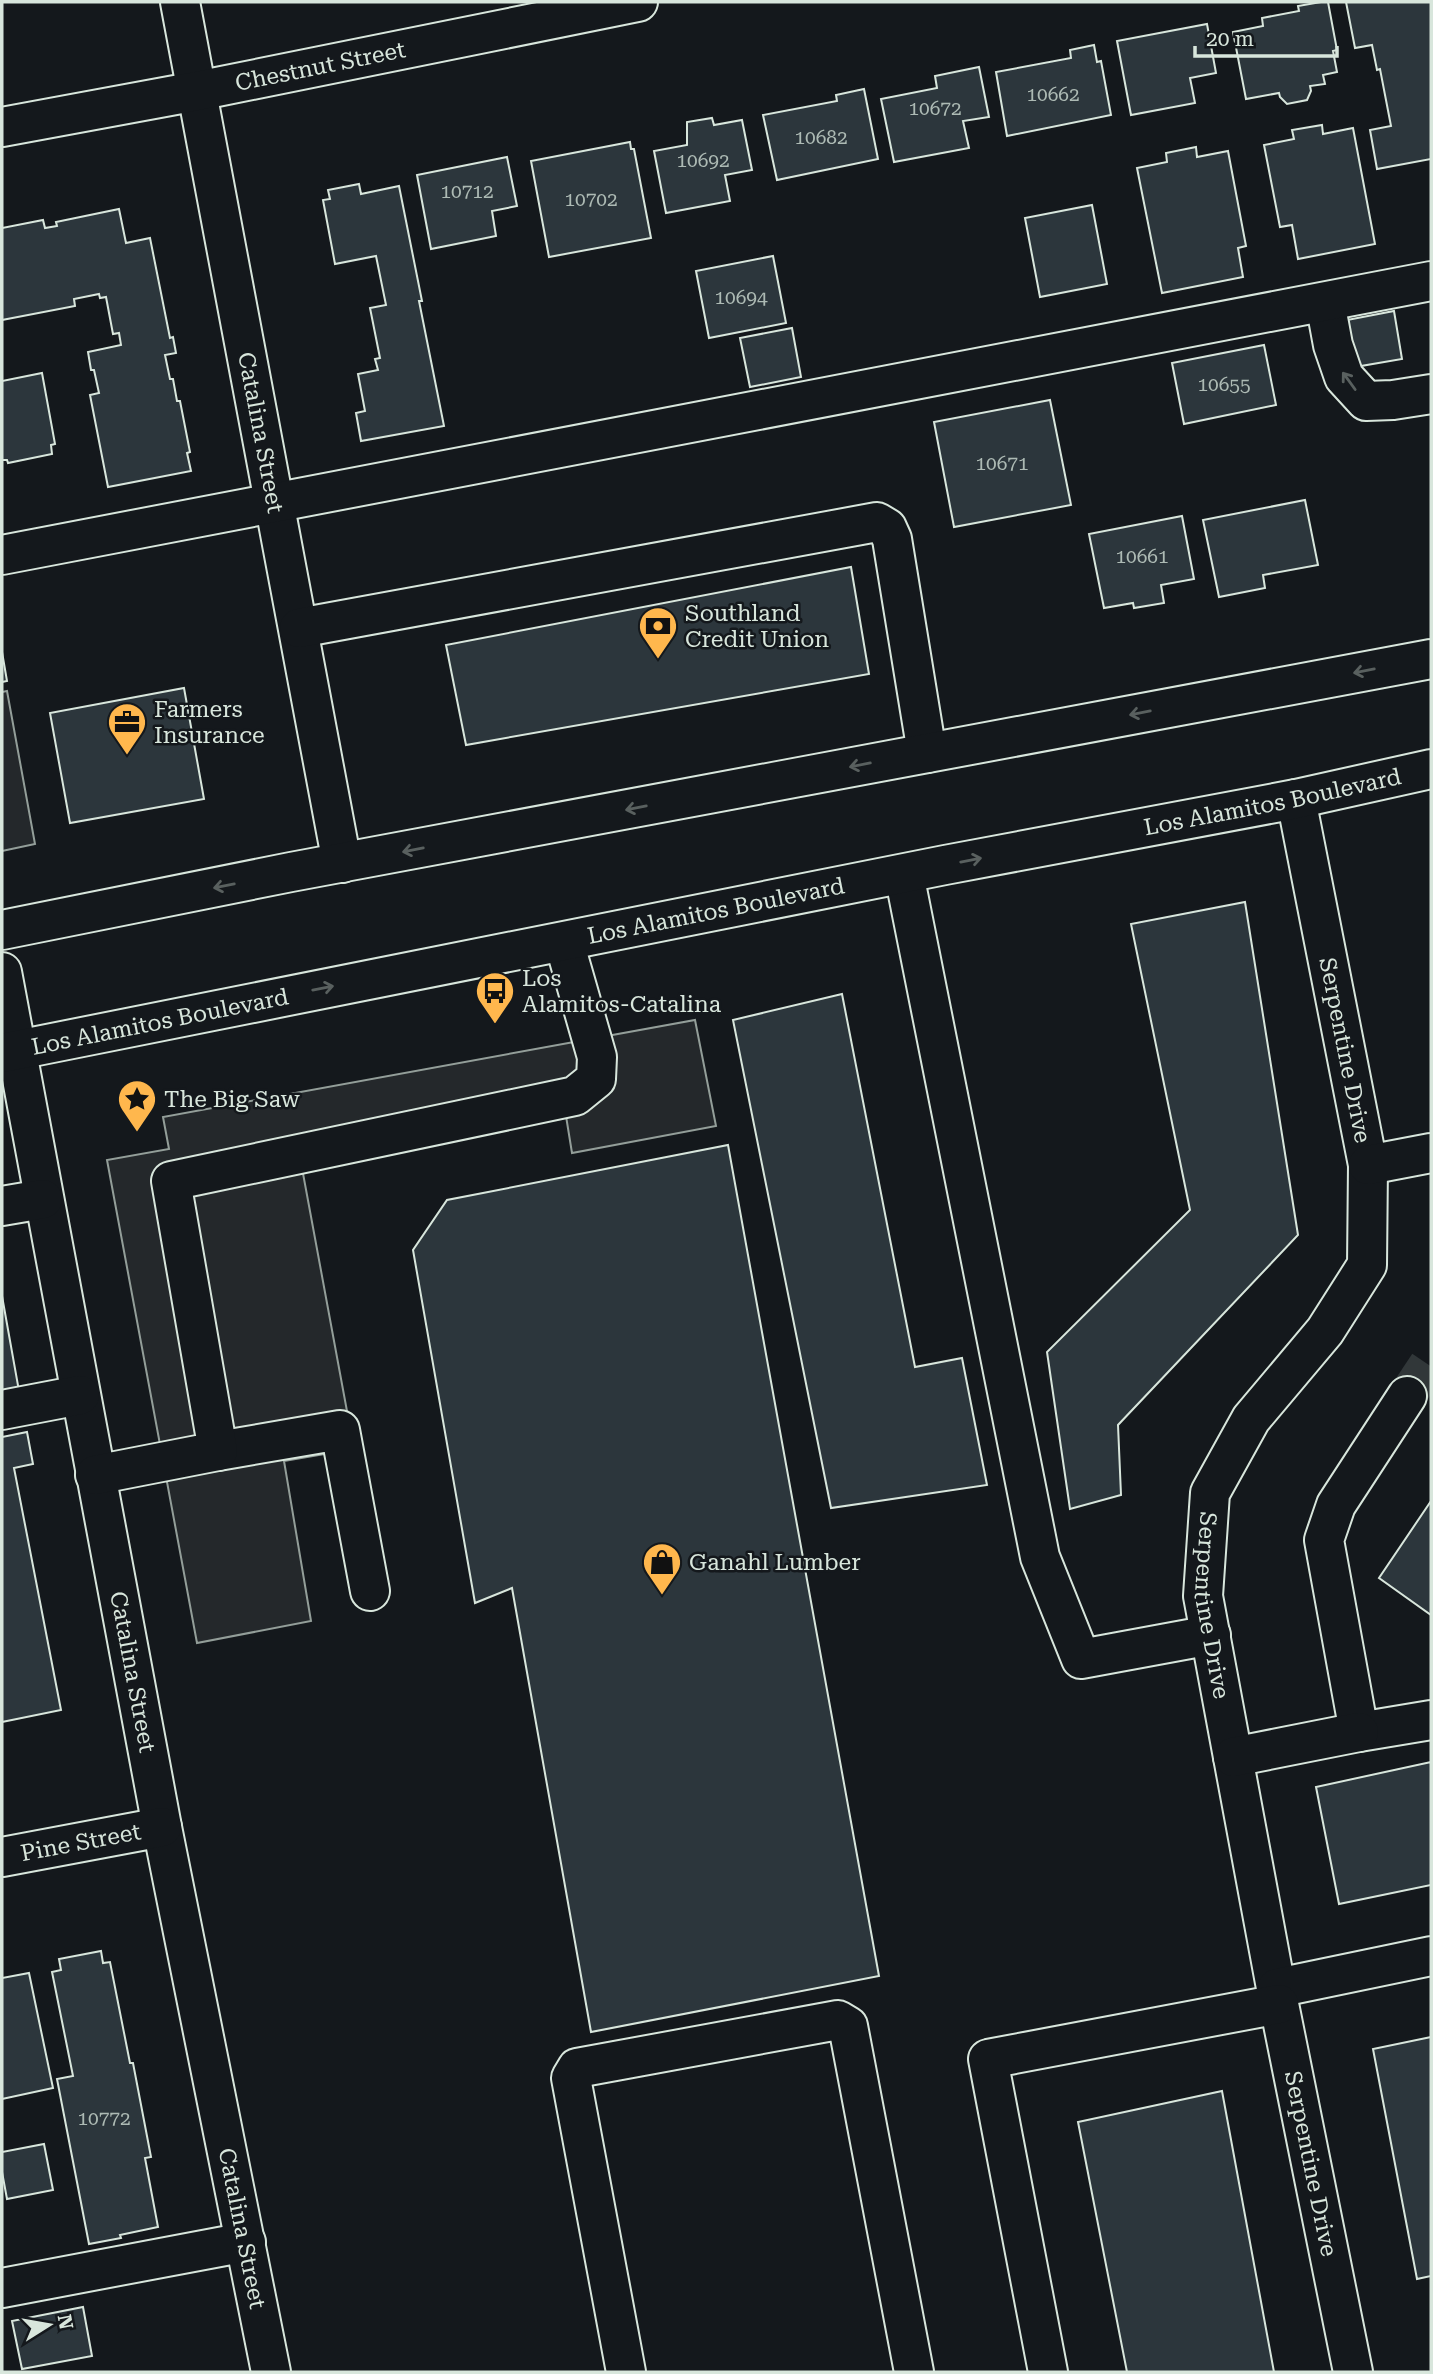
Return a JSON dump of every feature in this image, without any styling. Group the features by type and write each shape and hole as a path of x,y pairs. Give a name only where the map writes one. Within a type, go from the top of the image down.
{"street":[{"name":"Catalina Street","path":"180,2 342,863"},
{"name":"Chestnut Street","path":"2,127 197,91 638,2"},
{"path":"2,555 1431,281"},
{"path":"1325,302 1333,345 1343,377 1366,401 1431,394"},
{"path":"299,628 877,522 887,528 892,539 927,753"},
{"path":"2,930 342,863 1431,659"},
{"name":"Los Alamitos Boulevard","path":"9,1051 1296,799 1431,769"},
{"name":"Serpentine Drive","path":"1296,799 1368,1165 1367,1265 1325,1331 1251,1419 1210,1493 1203,1596 1278,1996 1353,2372"},
{"path":"904,874 1040,1557 1081,1660 1210,1635"},
{"path":"218,1451 171,1181 575,1096 596,1079 597,1057 564,942"},
{"name":"Catalina Street","path":"2,972 9,1051 43,1199 162,1827 271,2372"},
{"path":"1368,1165 1431,1153"},
{"path":"2,1206 43,1199"},
{"path":"2,1410 80,1395"},
{"path":"1359,1732 1324,1540 1335,1504 1407,1396"},
{"path":"95,1475 340,1430 370,1591"},
{"path":"1233,1757 1431,1720"},
{"name":"Pine Street","path":"2,1857 162,1827"},
{"path":"1048,2372 988,2059 1278,1996 1431,1956"},
{"path":"626,2372 570,2078 576,2068 838,2020 848,2026 914,2372"},
{"path":"2,2288 246,2242"}],"shaded area":[{"path":"7,691 35,844 2,851 2,692"},
{"path":"695,1020 716,1126 572,1153 566,1116 302,1168 354,1449 284,1461 311,1621 197,1643 107,1160 169,1149 163,1117"}],"building":[{"path":"1328,2 1337,50 1333,51 1337,72 1323,75 1325,84 1310,86 1307,100 1287,104 1279,93 1246,99 1233,32 1263,26 1262,18 1299,11 1298,6"},
{"path":"1346,2 1431,2 1431,159 1377,169 1370,130 1391,126 1380,69 1377,70 1372,45 1355,48"},
{"path":"1207,24 1216,73 1190,78 1195,103 1131,115 1117,41"},
{"path":"1094,45 1097,62 1101,61 1111,115 1007,136 996,72 1071,58 1070,50"},
{"path":"979,67 989,117 963,121 969,148 894,162 881,99 937,88 935,76"},
{"path":"864,89 878,159 777,180 763,115 837,101 836,95"},
{"path":"712,118 714,125 742,120 752,170 725,175 730,201 666,213 654,151 687,145 687,122"},
{"path":"1322,125 1323,134 1353,128 1375,244 1298,259 1292,225 1280,227 1264,145 1294,139 1292,130"},
{"path":"630,142 631,149 634,149 651,238 549,257 531,161"},
{"path":"1196,147 1197,157 1228,151 1246,246 1238,248 1243,277 1162,293 1137,168 1167,162 1166,153"},
{"path":"507,157 517,206 492,211 496,236 431,249 417,175"},
{"path":"359,184 361,194 399,186 444,426 361,441 356,413 365,411 358,374 378,370 375,359 380,358 370,308 386,305 376,256 335,264 323,200 330,199 328,190"},
{"path":"1092,205 1107,284 1040,297 1025,218"},
{"path":"119,209 126,243 150,238 170,338 173,337 176,353 165,355 177,401 180,401 191,471 108,487 90,395 99,393 88,352 121,345 119,333 113,334 106,297 100,298 99,294 74,299 75,306 2,320 2,228 43,220 45,228 57,226 56,222"},
{"path":"773,256 786,323 709,338 696,271"},
{"path":"1394,311 1402,359 1355,367 1347,320"},
{"path":"792,328 801,377 750,387 740,338"},
{"path":"1264,345 1276,405 1184,424 1172,363"},
{"path":"42,373 55,444 51,445 52,454 8,463 7,460 2,460 2,381"},
{"path":"1050,400 1071,505 954,527 934,422"},
{"path":"1305,500 1318,565 1263,575 1265,588 1219,597 1203,520"},
{"path":"1182,516 1194,579 1161,585 1164,603 1134,608 1133,603 1104,608 1089,534"},
{"name":"Southland Credit Union","path":"851,567 869,674 466,745 446,645"},
{"path":"2,652 7,681 2,682"},
{"name":"Farmers Insurance","path":"184,688 204,799 70,823 50,713"},
{"path":"1245,902 1298,1235 1118,1425 1121,1495 1070,1509 1047,1352 1190,1210 1131,924"},
{"path":"842,994 915,1367 962,1358 987,1485 831,1508 733,1020"},
{"name":"Ganahl Lumber","path":"728,1145 879,1976 591,2032 512,1588 475,1603 413,1250 447,1200"},
{"path":"2,1296 19,1391 2,1395"},
{"path":"27,1432 33,1464 14,1468 61,1710 2,1722 2,1437"},
{"path":"1431,1501 1431,1615 1379,1578"},
{"path":"1431,1762 1431,1885 1339,1904 1316,1787"},
{"path":"101,1951 103,1963 110,1962 130,2063 133,2063 151,2157 145,2158 158,2227 89,2244 57,2079 73,2076 52,1972 61,1970 59,1959"},
{"path":"29,1973 53,2088 2,2099 2,1978"},
{"path":"1431,2037 1431,2276 1417,2279 1373,2049"},
{"path":"1222,2091 1274,2372 1127,2372 1078,2122"},
{"path":"44,2144 53,2190 7,2199 2,2172 2,2152"},
{"path":"83,2307 92,2356 22,2369 12,2321"}],"tunnel":[{"path":"1407,1396 1431,1360"}],"place":[{"name":"Southland Credit Union","path":"658,660"},
{"name":"Farmers Insurance","path":"127,756"},
{"name":"Los Alamitos-Catalina","path":"495,1025"},
{"name":"The Big Saw","path":"137,1133"},
{"name":"Ganahl Lumber","path":"662,1596"}]}
